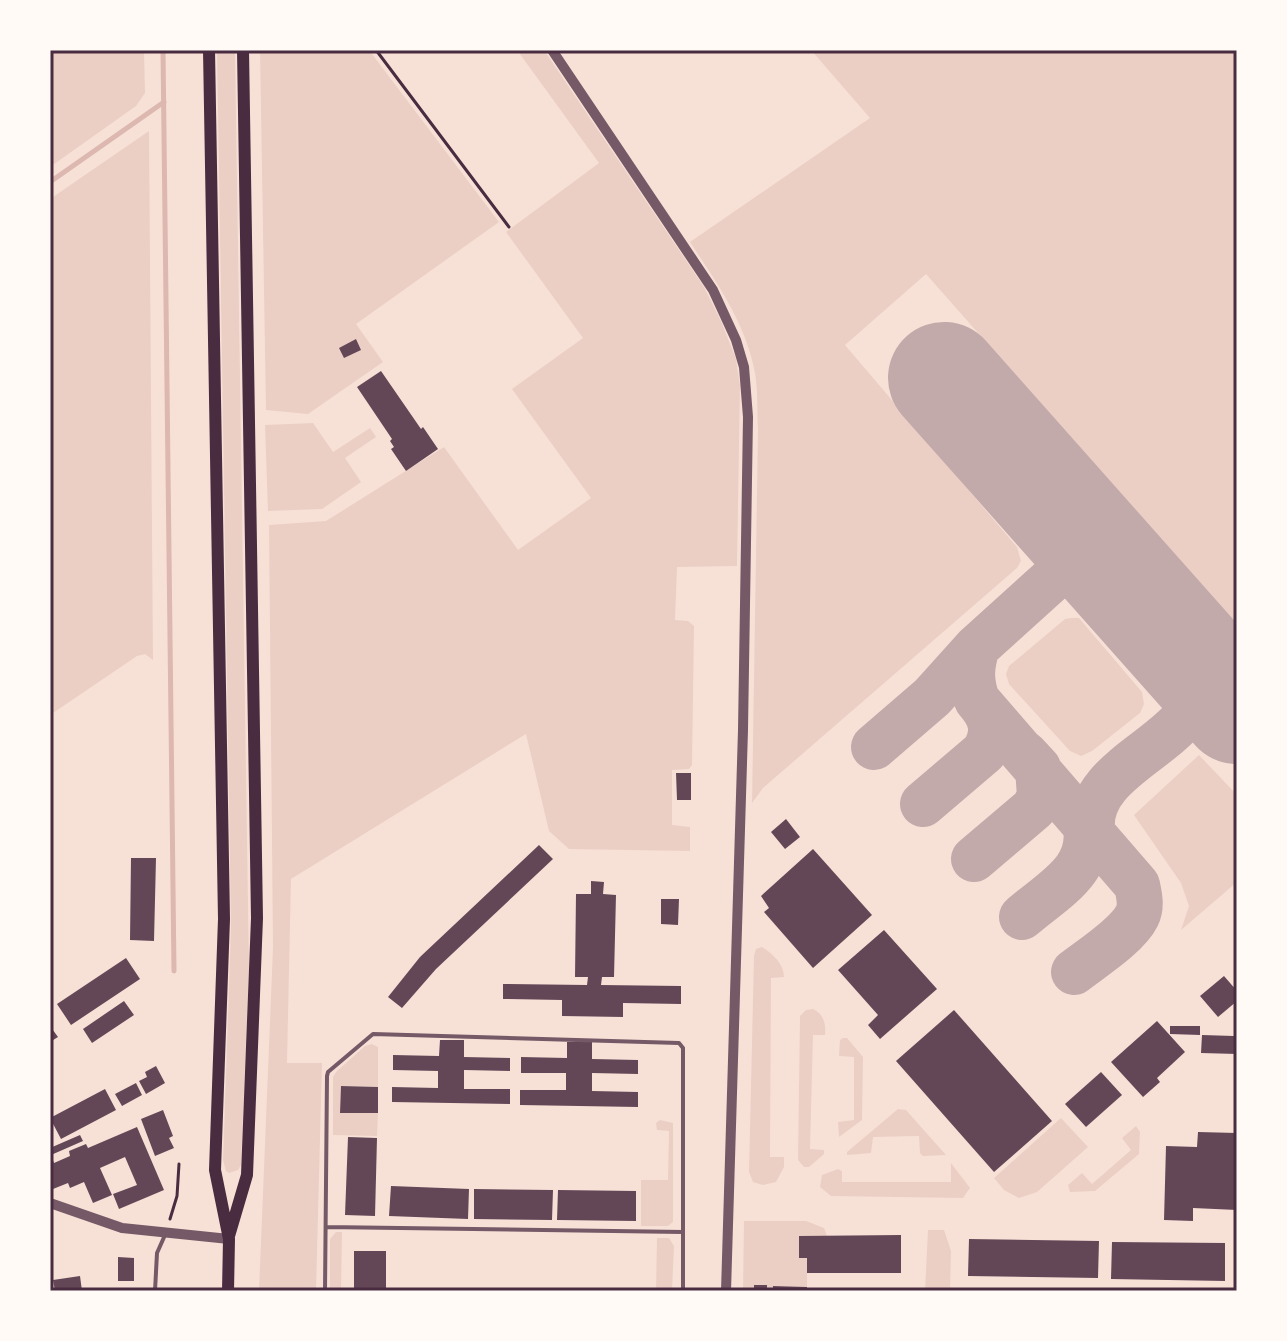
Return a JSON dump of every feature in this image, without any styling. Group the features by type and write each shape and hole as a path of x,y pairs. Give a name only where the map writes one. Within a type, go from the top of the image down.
{"main road":[{"path":"209,50 224,919 215,1170 229,1239 228,1291"},
{"path":"229,1239 247,1175 257,918 243,50"}],"street":[{"path":"552,50 713,290 732,329 744,367 748,417 743,730 726,1291"},
{"path":"51,1204 122,1228 229,1239"}],"lane":[{"path":"325,1291 327,1076 373,1034 679,1043 683,1048 683,1291"},
{"path":"326,1227 683,1232"},
{"path":"155,1291 157,1253 166,1233"}],"path":[{"path":"376,50 509,227"},
{"path":"166,1233 177,1196 179,1164"}],"shaded area":[{"path":"50,50 144,50 145,93 136,106 50,167"},
{"path":"217,50 235,50 249,968 241,1165 238,1170 229,1173 223,1160 231,928"},
{"path":"260,50 369,50 499,222 356,324 383,362 308,414 266,410"},
{"path":"517,50 544,50 704,287 736,359 740,386 737,566 677,567 675,620 688,621 694,626 692,765 689,769 672,770 672,825 690,827 690,851 569,849 549,831 526,734 291,879 287,1063 322,1063 316,1291 259,1291 273,948 269,525 326,521 444,447 518,550 591,498 512,389 583,338 506,232 599,163"},
{"path":"811,50 1237,50 1237,626 926,274 845,345 1017,547 1021,561 1017,568 763,788 752,803 758,430 756,380 751,355 738,321 690,242 870,118"},
{"path":"149,131 153,660 145,654 137,656 53,713 50,709 50,199"},
{"path":"313,423 333,452 370,428 376,437 345,458 361,482 322,509 268,511 265,425"},
{"path":"1079,618 1142,692 1144,704 1140,713 1092,751 1081,756 1070,751 1009,684 1006,674 1009,666 1065,619"},
{"path":"1199,755 1237,795 1237,882 1181,930 1189,906 1181,883 1134,815"},
{"path":"762,947 777,960 784,977 771,978 770,1157 784,1157 784,1167 776,1182 763,1185 753,1182 749,1172 754,956 756,949"},
{"path":"813,1009 825,1023 825,1035 813,1035 810,1149 824,1150 824,1154 809,1167 804,1167 798,1160 800,1016 806,1010"},
{"path":"847,1038 863,1057 862,1120 839,1137 838,1122 854,1120 854,1057 839,1056 840,1040"},
{"path":"372,1044 378,1047 378,1087 341,1086 340,1112 378,1113 377,1136 333,1135 333,1077 365,1046"},
{"path":"898,1109 906,1110 946,1155 923,1156 919,1136 873,1137 871,1153 847,1155 847,1152"},
{"path":"1061,1118 1088,1147 1037,1192 1019,1198 1004,1190 994,1178"},
{"path":"660,1120 673,1123 673,1222 668,1226 641,1226 641,1180 668,1180 669,1131 657,1130 656,1123"},
{"path":"1136,1126 1140,1132 1139,1154 1095,1191 1070,1192 1068,1185 1082,1173 1092,1184 1131,1150 1122,1138"},
{"path":"951,1163 970,1188 963,1198 831,1196 820,1187 822,1175 838,1169 842,1171 842,1182 951,1182"},
{"path":"744,1221 806,1221 824,1228 827,1236 799,1236 799,1258 807,1258 807,1287 774,1286 773,1291 743,1291"},
{"path":"928,1230 944,1230 951,1251 950,1291 925,1291"},
{"path":"336,1232 342,1232 341,1291 330,1291 330,1239"},
{"path":"657,1238 669,1238 674,1246 672,1291 656,1291"}],"building":[{"path":"356,339 361,350 344,358 339,348"},
{"path":"381,371 438,449 406,471 391,449 394,447 390,441 392,439 357,387"},
{"path":"676,773 691,773 691,800 677,800"},
{"path":"786,819 800,837 785,849 771,832"},
{"path":"539,845 553,859 436,969 402,1008 388,997 420,957"},
{"path":"813,849 872,915 813,968 764,912 769,908 761,896"},
{"path":"131,858 156,858 154,941 130,940"},
{"path":"591,881 604,882 603,894 616,895 614,977 602,977 601,985 681,986 681,1004 623,1003 623,1017 562,1016 562,1000 503,999 503,984 587,985 588,977 575,977 576,894 591,894"},
{"path":"661,899 679,899 678,925 661,924"},
{"path":"884,930 937,989 880,1039 868,1025 878,1015 838,970"},
{"path":"126,958 140,979 71,1025 57,1004"},
{"path":"1224,976 1237,991 1237,1001 1218,1017 1200,996"},
{"path":"124,1001 134,1015 92,1043 83,1029"},
{"path":"954,1010 1052,1121 994,1172 896,1061"},
{"path":"1157,1021 1185,1052 1157,1078 1160,1082 1143,1097 1111,1062"},
{"path":"50,1026 58,1037 50,1042"},
{"path":"1170,1026 1200,1026 1200,1035 1170,1034"},
{"path":"1234,1026 1237,1026 1237,1054 1201,1053 1202,1035 1234,1036"},
{"path":"440,1040 464,1040 464,1057 510,1058 510,1071 464,1070 464,1089 510,1089 510,1104 392,1102 392,1087 438,1088 438,1071 393,1070 393,1055 439,1056"},
{"path":"567,1042 592,1042 592,1059 638,1060 638,1074 592,1073 592,1091 638,1092 638,1107 520,1105 520,1090 566,1090 566,1073 521,1073 521,1057 567,1058"},
{"path":"156,1066 165,1083 146,1094 139,1081 147,1077 145,1072"},
{"path":"1101,1072 1122,1095 1086,1127 1065,1104"},
{"path":"136,1083 142,1095 122,1106 115,1094"},
{"path":"341,1086 378,1087 378,1113 340,1113"},
{"path":"105,1089 116,1110 61,1139 50,1118"},
{"path":"163,1110 174,1148 155,1156 141,1119"},
{"path":"137,1127 164,1190 119,1209 113,1194 137,1185 125,1157 100,1168 112,1195 93,1203 84,1182 70,1188 68,1183 53,1189 50,1181 50,1148 80,1135 83,1141 51,1155 54,1163 70,1156 69,1151 86,1144 88,1148"},
{"path":"1198,1132 1237,1133 1237,1210 1193,1208 1193,1221 1164,1220 1166,1146 1197,1147"},
{"path":"348,1137 377,1138 375,1216 345,1215"},
{"path":"391,1186 469,1189 468,1219 389,1216"},
{"path":"474,1189 553,1190 552,1220 474,1219"},
{"path":"558,1190 636,1191 636,1221 557,1220"},
{"path":"901,1235 901,1273 807,1273 807,1258 799,1258 799,1236"},
{"path":"969,1239 1099,1241 1098,1278 968,1276"},
{"path":"1112,1242 1225,1243 1225,1281 1111,1279"},
{"path":"354,1251 386,1251 386,1291 354,1291"},
{"path":"118,1257 134,1258 134,1281 118,1281"},
{"path":"80,1276 82,1291 55,1291 53,1280"},
{"path":"754,1285 767,1285 767,1291 754,1291"},
{"path":"773,1286 807,1287 807,1291 773,1291"}],"waterway":[{"path":"163,50 174,971"},
{"path":"50,182 164,102"}],"taxiway":[{"path":"874,747 932,697 977,647 1091,544"},
{"path":"977,647 972,674 977,700 1137,885 1139,908 1132,924 1074,972"},
{"path":"1092,830 1095,805 1108,785 1188,714 1199,692 1200,666"},
{"path":"923,804 984,752 991,725 977,700"},
{"path":"974,859 1034,808 1040,796 1038,768 1025,754"},
{"path":"1022,917 1058,888 1078,866 1087,839 1085,823"}],"runway":[{"path":"944,378 1237,708"}]}
